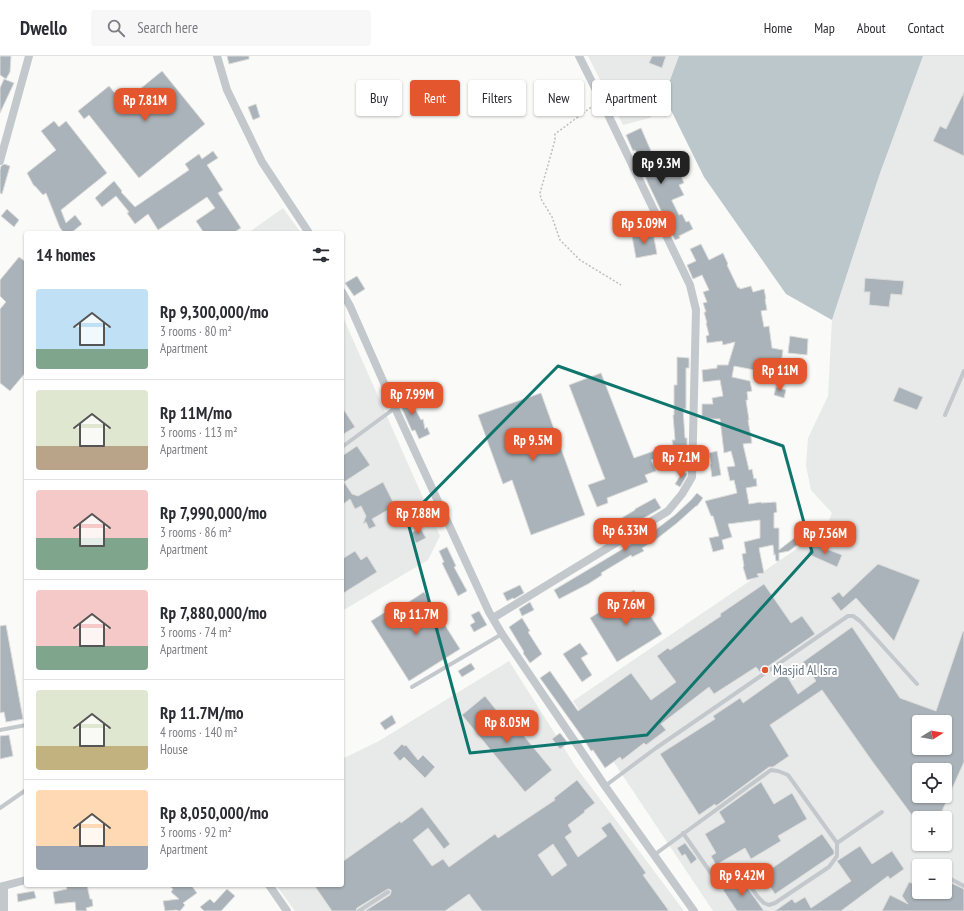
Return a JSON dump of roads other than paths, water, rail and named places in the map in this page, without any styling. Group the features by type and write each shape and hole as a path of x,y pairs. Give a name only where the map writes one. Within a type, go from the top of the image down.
{"street":[{"path":"0,161 29,56"},
{"path":"217,56 227,90 262,162 308,231"},
{"path":"493,618 668,511 682,494 692,477 696,310 690,285 579,56"},
{"path":"344,296 489,612 502,634 605,786 694,911"},
{"path":"4,911 2,886 24,880"},
{"path":"270,887 287,911"}],"lane":[{"path":"945,415 964,371"},
{"path":"344,446 395,408"},
{"path":"605,786 656,748 848,616 853,616 860,621 917,684"},
{"path":"412,687 502,634"},
{"path":"0,730 24,725"},
{"path":"654,855 683,833 771,770 788,775 837,843 838,856 829,867 775,903 769,905 764,903 758,897 741,874 734,872 713,876 683,833"},
{"path":"0,808 24,791"},
{"path":"837,843 882,812"},
{"path":"952,880 964,886"},
{"path":"359,911 388,892"}],"place":[{"name":"Masjid Al Isra","path":"765,670"}]}
